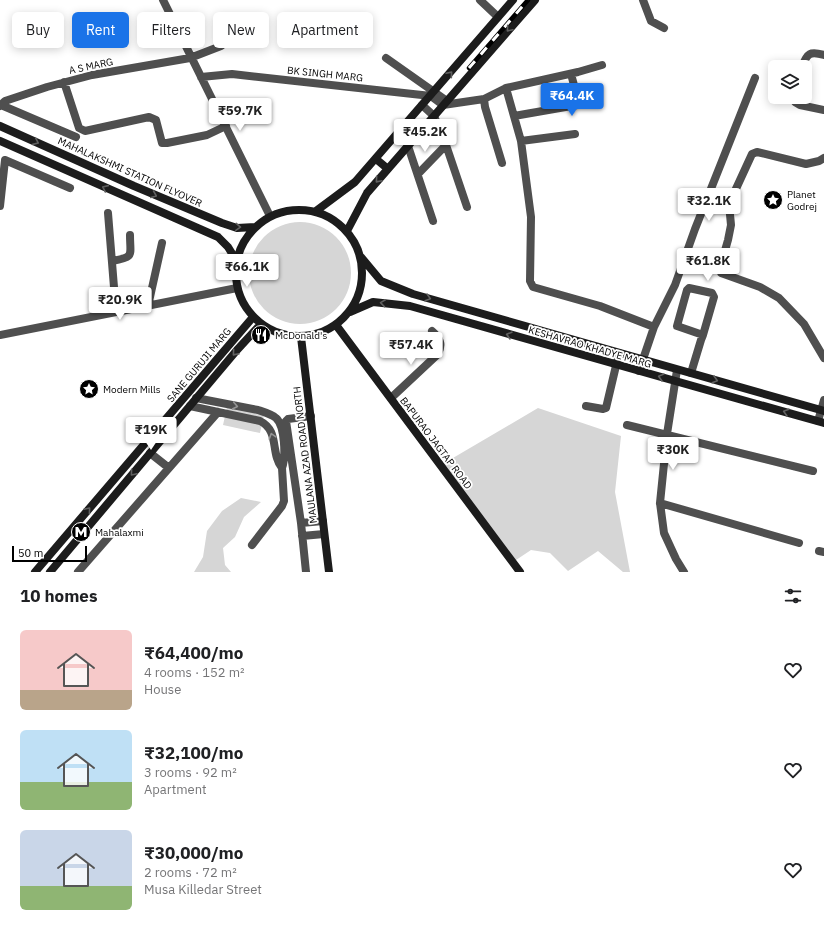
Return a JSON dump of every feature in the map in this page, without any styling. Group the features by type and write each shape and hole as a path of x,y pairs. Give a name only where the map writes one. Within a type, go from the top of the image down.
{"main road":[{"path":"316,212 355,182 513,0"},
{"path":"347,231 367,193 535,0"},
{"path":"406,124 418,135"},
{"name":"MAHALAKSHMI STATION FLYOVER","path":"0,126 134,186 222,223 237,228 255,227"},
{"path":"0,141 218,237 228,247 236,260"},
{"path":"376,159 388,169"},
{"path":"294,210 316,212 333,219 347,231 356,243 361,257 363,276 359,295 350,312 336,325 322,332 301,337 290,336 276,332 261,324 253,317 243,304 237,288 235,274 236,260 243,242 255,227 270,216 294,210"},
{"name":"KESHAVRAO KHADYE MARG","path":"361,257 381,281 413,294 823,411"},
{"name":"KESHAVRAO KHADYE MARG","path":"350,312 374,302 410,306 821,422"},
{"name":"SANE GURUJI MARG","path":"35,572 253,317"},
{"name":"SANE GURUJI MARG","path":"50,572 196,398 261,324"},
{"name":"BAPURAO JAGTAP ROAD","path":"336,325 520,572"},
{"name":"MAULANA AZAD ROAD NORTH","path":"301,337 329,572"},
{"path":"137,453 147,456"},
{"path":"104,491 113,497"},
{"path":"60,543 68,550"}],"street":[{"path":"163,0 190,58 226,126 270,216"},
{"path":"480,0 498,17"},
{"path":"643,0 652,21 664,28"},
{"name":"A S MARG","path":"0,105 5,101 64,82 92,75 190,58 216,48"},
{"path":"805,60 809,54 814,52 824,55"},
{"path":"386,58 445,103 484,98 506,88 571,74 602,65"},
{"name":"BK SINGH MARG","path":"200,77 232,74 433,93"},
{"path":"514,116 577,105 578,100 571,74"},
{"path":"638,371 654,327 674,285 756,78"},
{"path":"64,82 79,128 85,131 149,117 156,120 162,143 167,143 207,135 226,126"},
{"path":"506,88 520,141 531,217 530,281 532,287 600,306 654,327"},
{"path":"484,98 485,107 502,163"},
{"path":"798,104 824,110"},
{"path":"0,105 76,137"},
{"path":"422,106 434,116 446,145 467,207"},
{"path":"520,141 575,134"},
{"path":"418,174 446,145"},
{"path":"408,146 433,221"},
{"path":"824,158 819,161 806,164 757,152 752,154 729,204 731,225 720,268 721,273 760,287 779,298 804,324 824,358"},
{"path":"0,206 2,159 70,188"},
{"path":"108,213 116,312"},
{"path":"112,260 125,259 129,257 130,234"},
{"path":"148,306 162,243"},
{"path":"0,335 237,288"},
{"path":"691,373 703,334 714,295 712,293 689,288 687,290 677,326 703,334"},
{"path":"390,398 438,354 441,348 440,342 438,336 432,331"},
{"path":"586,406 603,410 606,408 619,353"},
{"path":"677,370 667,434 660,503 664,533 684,572"},
{"path":"196,398 258,410 277,419 280,424 285,460 282,468 284,501 282,506 252,545"},
{"path":"821,422 824,400"},
{"path":"190,406 260,421 265,424 272,434 277,462 282,468"},
{"path":"78,572 218,412"},
{"path":"306,572 301,523 286,421 288,419 310,416"},
{"path":"627,425 813,471"},
{"path":"147,456 168,468"},
{"path":"660,503 799,543"},
{"path":"301,523 323,521"},
{"path":"302,536 324,534"}],"shaded area":[{"path":"300,222 319,226 336,237 347,254 351,273 347,292 336,309 319,320 300,324 281,320 264,309 253,292 249,273 253,254 264,237 281,226"},
{"path":"227,407 264,415 260,433 223,425"},
{"path":"538,408 621,436 615,492 630,572 623,572 598,551 568,571 550,553 531,550 513,562 441,465"},
{"path":"241,498 261,502 244,517 235,537 223,548 225,565 231,572 194,572 203,557 207,531 222,511"}],"railway":[{"path":"469,68 528,0"}],"place":[{"name":"Planet Godrej","path":"773,200"},
{"name":"McDonald's","path":"261,335"},
{"name":"Modern Mills","path":"89,389"},
{"name":"Mahalaxmi","path":"81,532"}]}
